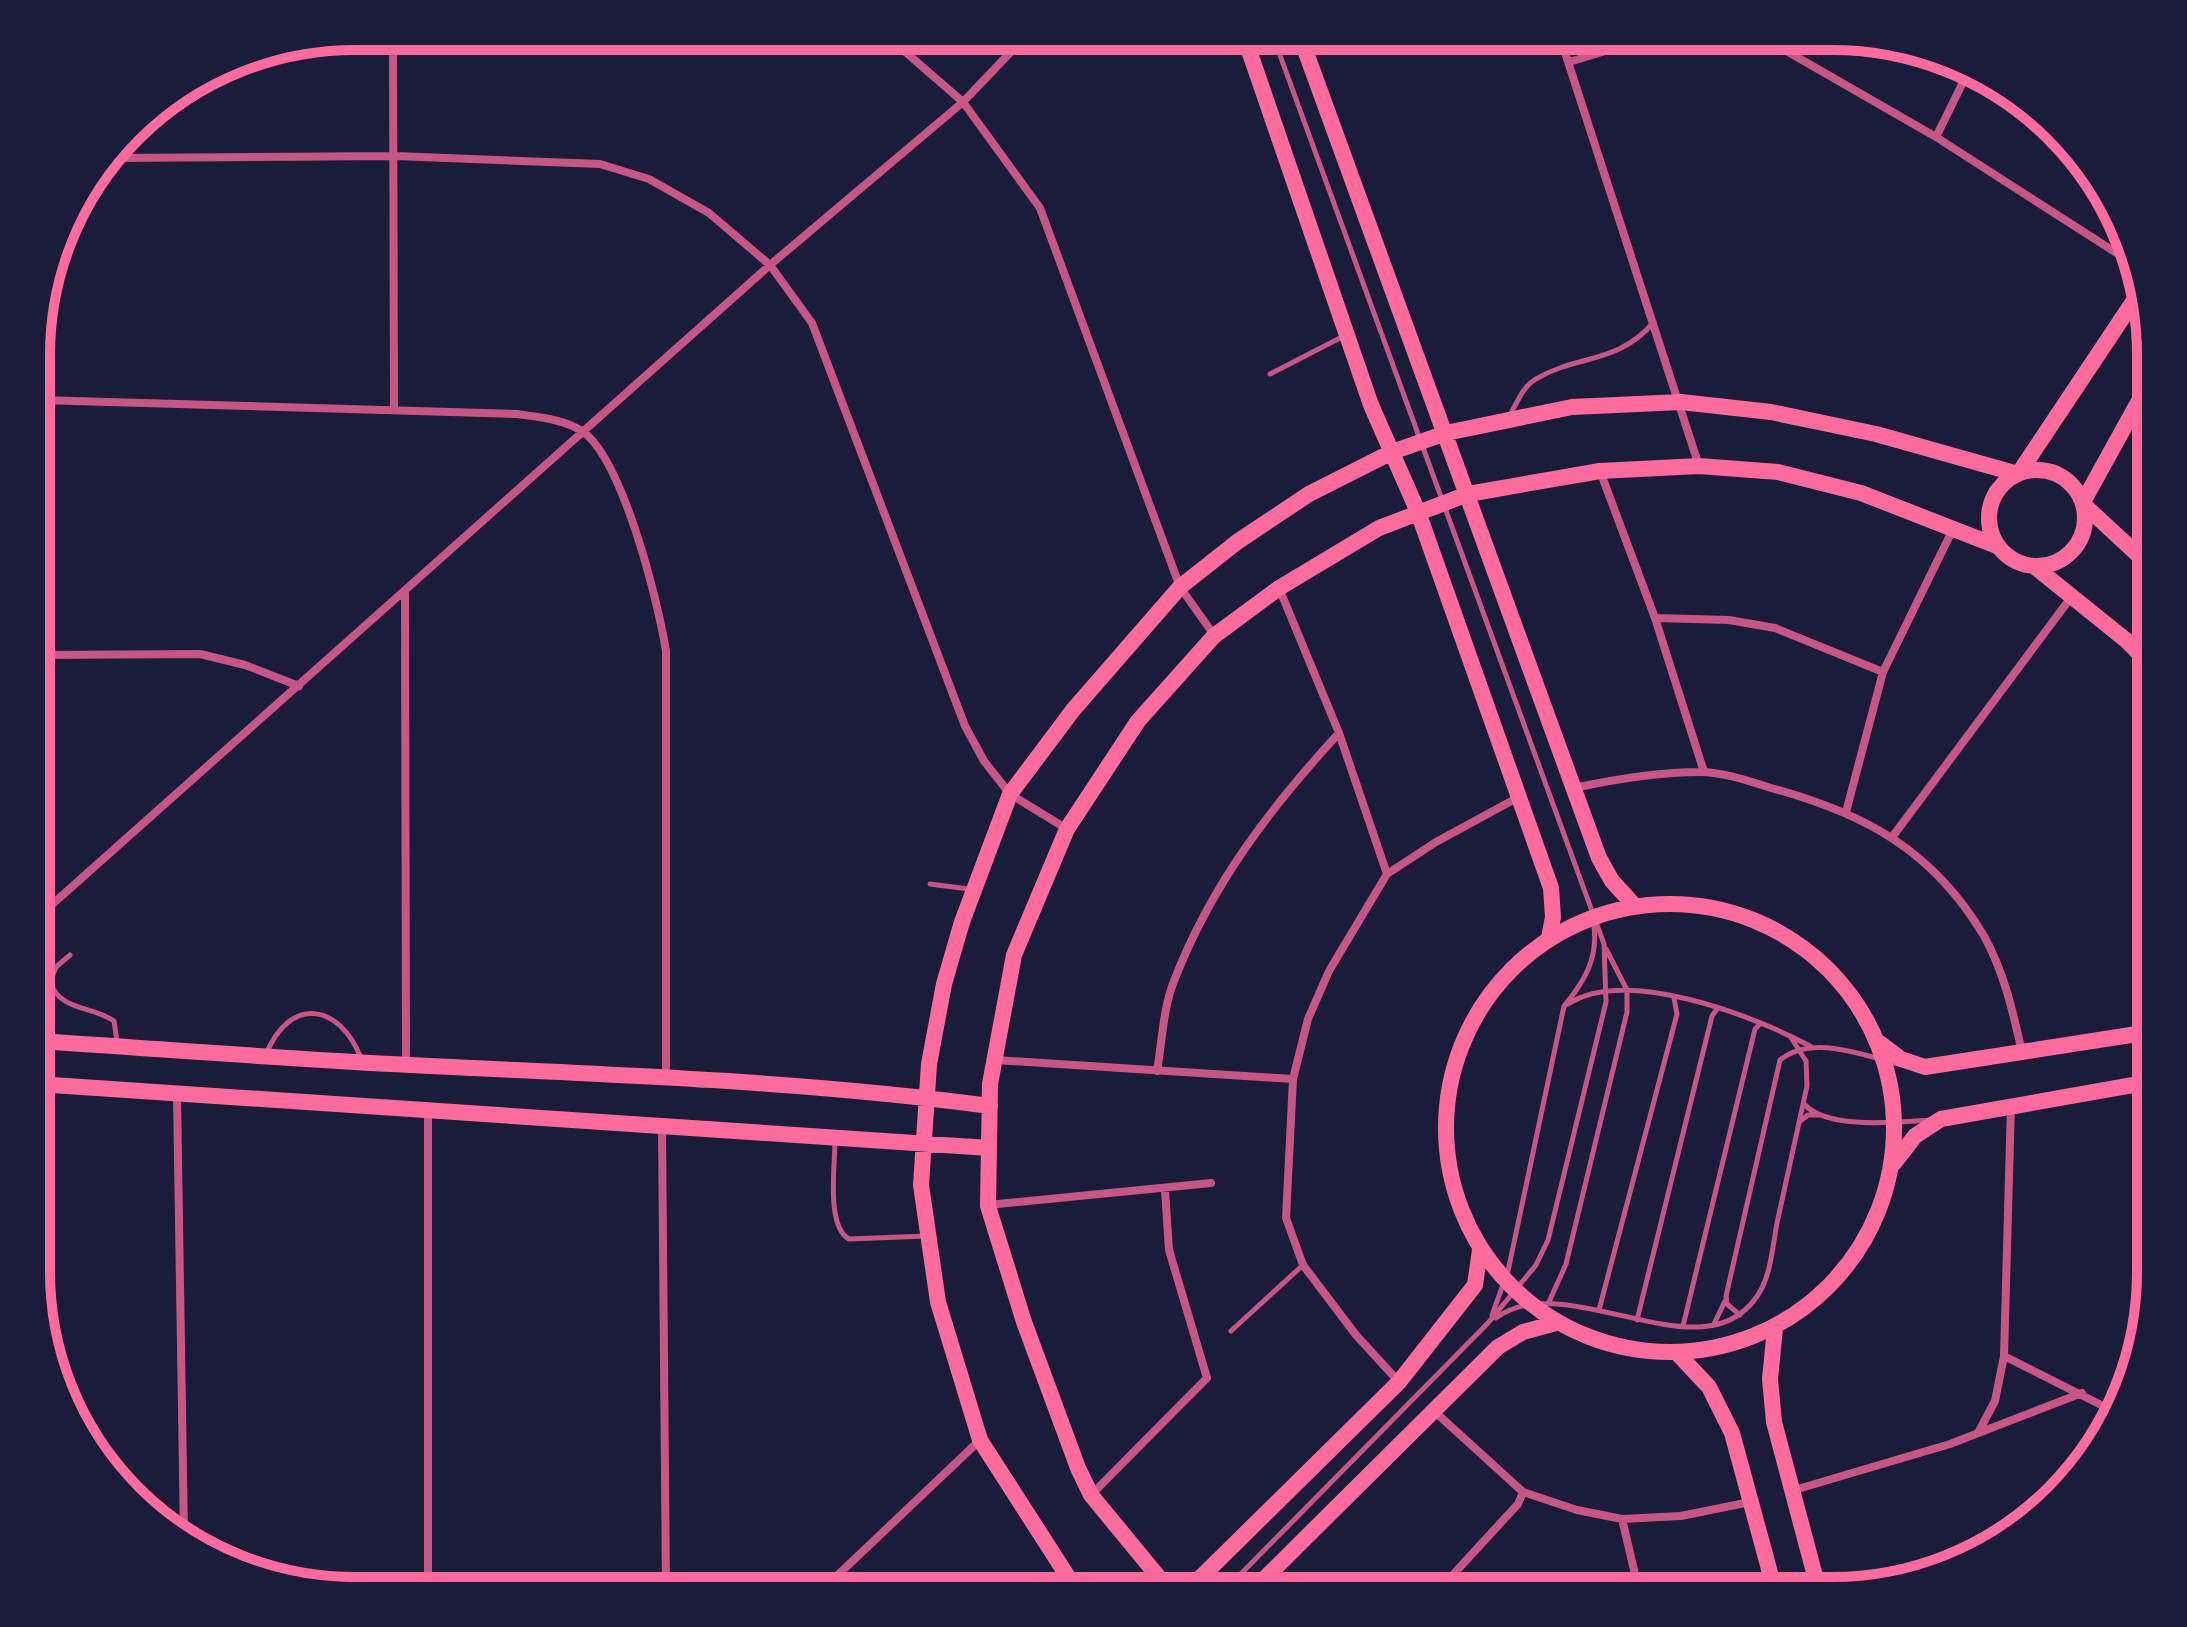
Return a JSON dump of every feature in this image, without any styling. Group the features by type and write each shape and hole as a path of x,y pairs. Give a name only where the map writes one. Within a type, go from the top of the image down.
{"main road":[{"path":"1249,50 1347,334 1418,512 1551,888 1553,917 1549,938"},
{"path":"1305,50 1599,858 1612,881 1634,905"},
{"path":"2132,303 2018,473 1999,487 1989,508 1991,534 2007,556 2035,567 2073,595 2137,652"},
{"path":"1068,1577 980,1440 938,1302 921,1185 926,1098 944,984 974,890 1010,794 1073,710 1180,587 1237,542 1309,494 1392,452 1446,433 1572,407 1681,402 1771,412 1876,434 2018,473 2034,470 2064,478 2083,503 2137,554"},
{"path":"2035,567 2062,559 2075,548 2085,519 2083,503 2137,405"},
{"path":"1158,1577 1091,1495 1024,1322 988,1206 993,1060 1014,955 1067,829 1138,721 1214,636 1279,588 1379,528 1468,494 1600,471 1699,466 1778,472 1861,493 1997,546"},
{"path":"1634,905 1710,906 1781,932 1840,979 1880,1043 1897,1103 1894,1163 1875,1223 1840,1277 1775,1328 1730,1345 1677,1353 1615,1346 1556,1323 1541,1304 1511,1285 1480,1250 1454,1197 1443,1124 1457,1051 1493,987 1549,938 1592,916 1634,905"},
{"path":"1880,1043 1901,1059 1925,1067 2137,1034"},
{"path":"50,1042 406,1065 666,1077 990,1106"},
{"path":"1894,1163 1915,1136 1941,1119 2011,1104 2137,1084"},
{"path":"50,1085 989,1148"},
{"path":"1201,1577 1399,1382 1475,1285 1480,1250"},
{"path":"1266,1577 1498,1347 1523,1332 1556,1323"},
{"path":"1775,1328 1770,1379 1774,1422 1815,1577"},
{"path":"1677,1353 1709,1387 1732,1433 1771,1577"}],"street":[{"path":"393,50 396,156 394,410"},
{"path":"903,50 963,102 1040,208 1180,587 1214,636"},
{"path":"50,906 405,594 770,265 963,102 1013,50"},
{"path":"1565,50 1681,402 1699,466"},
{"path":"1569,62 1609,50"},
{"path":"1785,50 1936,137 2120,255"},
{"path":"1936,137 1964,80"},
{"path":"123,158 396,156 600,164 649,179 709,213 770,265 812,323 965,726 984,761 1010,794 1067,829"},
{"path":"50,400 517,414 555,420 583,432 610,465 658,600 666,651 666,1077"},
{"path":"1600,471 1655,618 1704,772"},
{"path":"1846,812 1883,672 1953,529"},
{"path":"1279,588 1339,733 1387,874"},
{"path":"405,594 406,1065"},
{"path":"1893,836 2073,595"},
{"path":"1655,618 1729,620 1775,628 1883,672"},
{"path":"50,655 200,654 245,665 299,686"},
{"path":"1157,1071 1173,984 1223,878 1280,797 1339,733"},
{"path":"1574,788 1631,776 1704,772 1780,790 1846,812 1893,836 1927,865 1984,936 2008,995 2022,1052"},
{"path":"1399,1382 1356,1335 1303,1265 1286,1218 1293,1079 1308,1019 1329,971 1387,874 1436,842 1517,798"},
{"path":"993,1060 1293,1079"},
{"path":"177,1095 184,1524"},
{"path":"1979,1431 1995,1401 2004,1356 2011,1104"},
{"path":"428,1112 428,1577"},
{"path":"662,1128 666,1577"},
{"path":"988,1206 1211,1183"},
{"path":"1091,1495 1207,1378 1169,1250 1165,1190"},
{"path":"2004,1356 2106,1407"},
{"path":"1790,1491 1950,1444 2082,1393"},
{"path":"1433,1411 1523,1492 1577,1510 1622,1519 1681,1516 1750,1502"},
{"path":"836,1577 980,1440"},
{"path":"1451,1577 1518,1504 1523,1492"},
{"path":"1622,1519 1636,1577"}],"lane":[{"path":"1278,50 1592,916 1627,990 1627,1012 1566,1264 1541,1304"},
{"path":"1508,419 1523,392 1535,379 1613,353 1638,340 1655,322"},
{"path":"1270,374 1347,334"},
{"path":"930,884 974,890"},
{"path":"1488,1323 1511,1285 1564,1006 1588,974 1594,946 1592,916"},
{"path":"1488,1323 1511,1285 1536,1265 1548,1240 1606,989 1604,944"},
{"path":"70,955 53,974 50,982 55,994 70,1006 99,1010 114,1021 118,1047"},
{"path":"1621,977 1638,991"},
{"path":"1564,1006 1580,996 1606,989 1638,991 1717,1009 1790,1036 1810,1047 1925,1067"},
{"path":"1599,1310 1677,1014 1674,998"},
{"path":"1637,1320 1712,1016 1717,1009"},
{"path":"266,1056 275,1033 291,1018 319,1013 340,1022 354,1040 363,1062"},
{"path":"1683,1326 1755,1029 1760,1024"},
{"path":"1238,1577 1488,1323 1505,1311 1541,1304 1599,1310 1637,1320 1683,1326 1714,1324 1740,1315 1766,1279 1809,1072 1790,1036"},
{"path":"1714,1324 1726,1296 1780,1060 1810,1047"},
{"path":"1803,1104 1820,1115"},
{"path":"1799,1122 1808,1115 1896,1122 1941,1119"},
{"path":"835,1138 835,1221 841,1234 849,1239 928,1236"},
{"path":"1231,1331 1303,1265"},
{"path":"1726,1296 1727,1304 1740,1315"}]}
